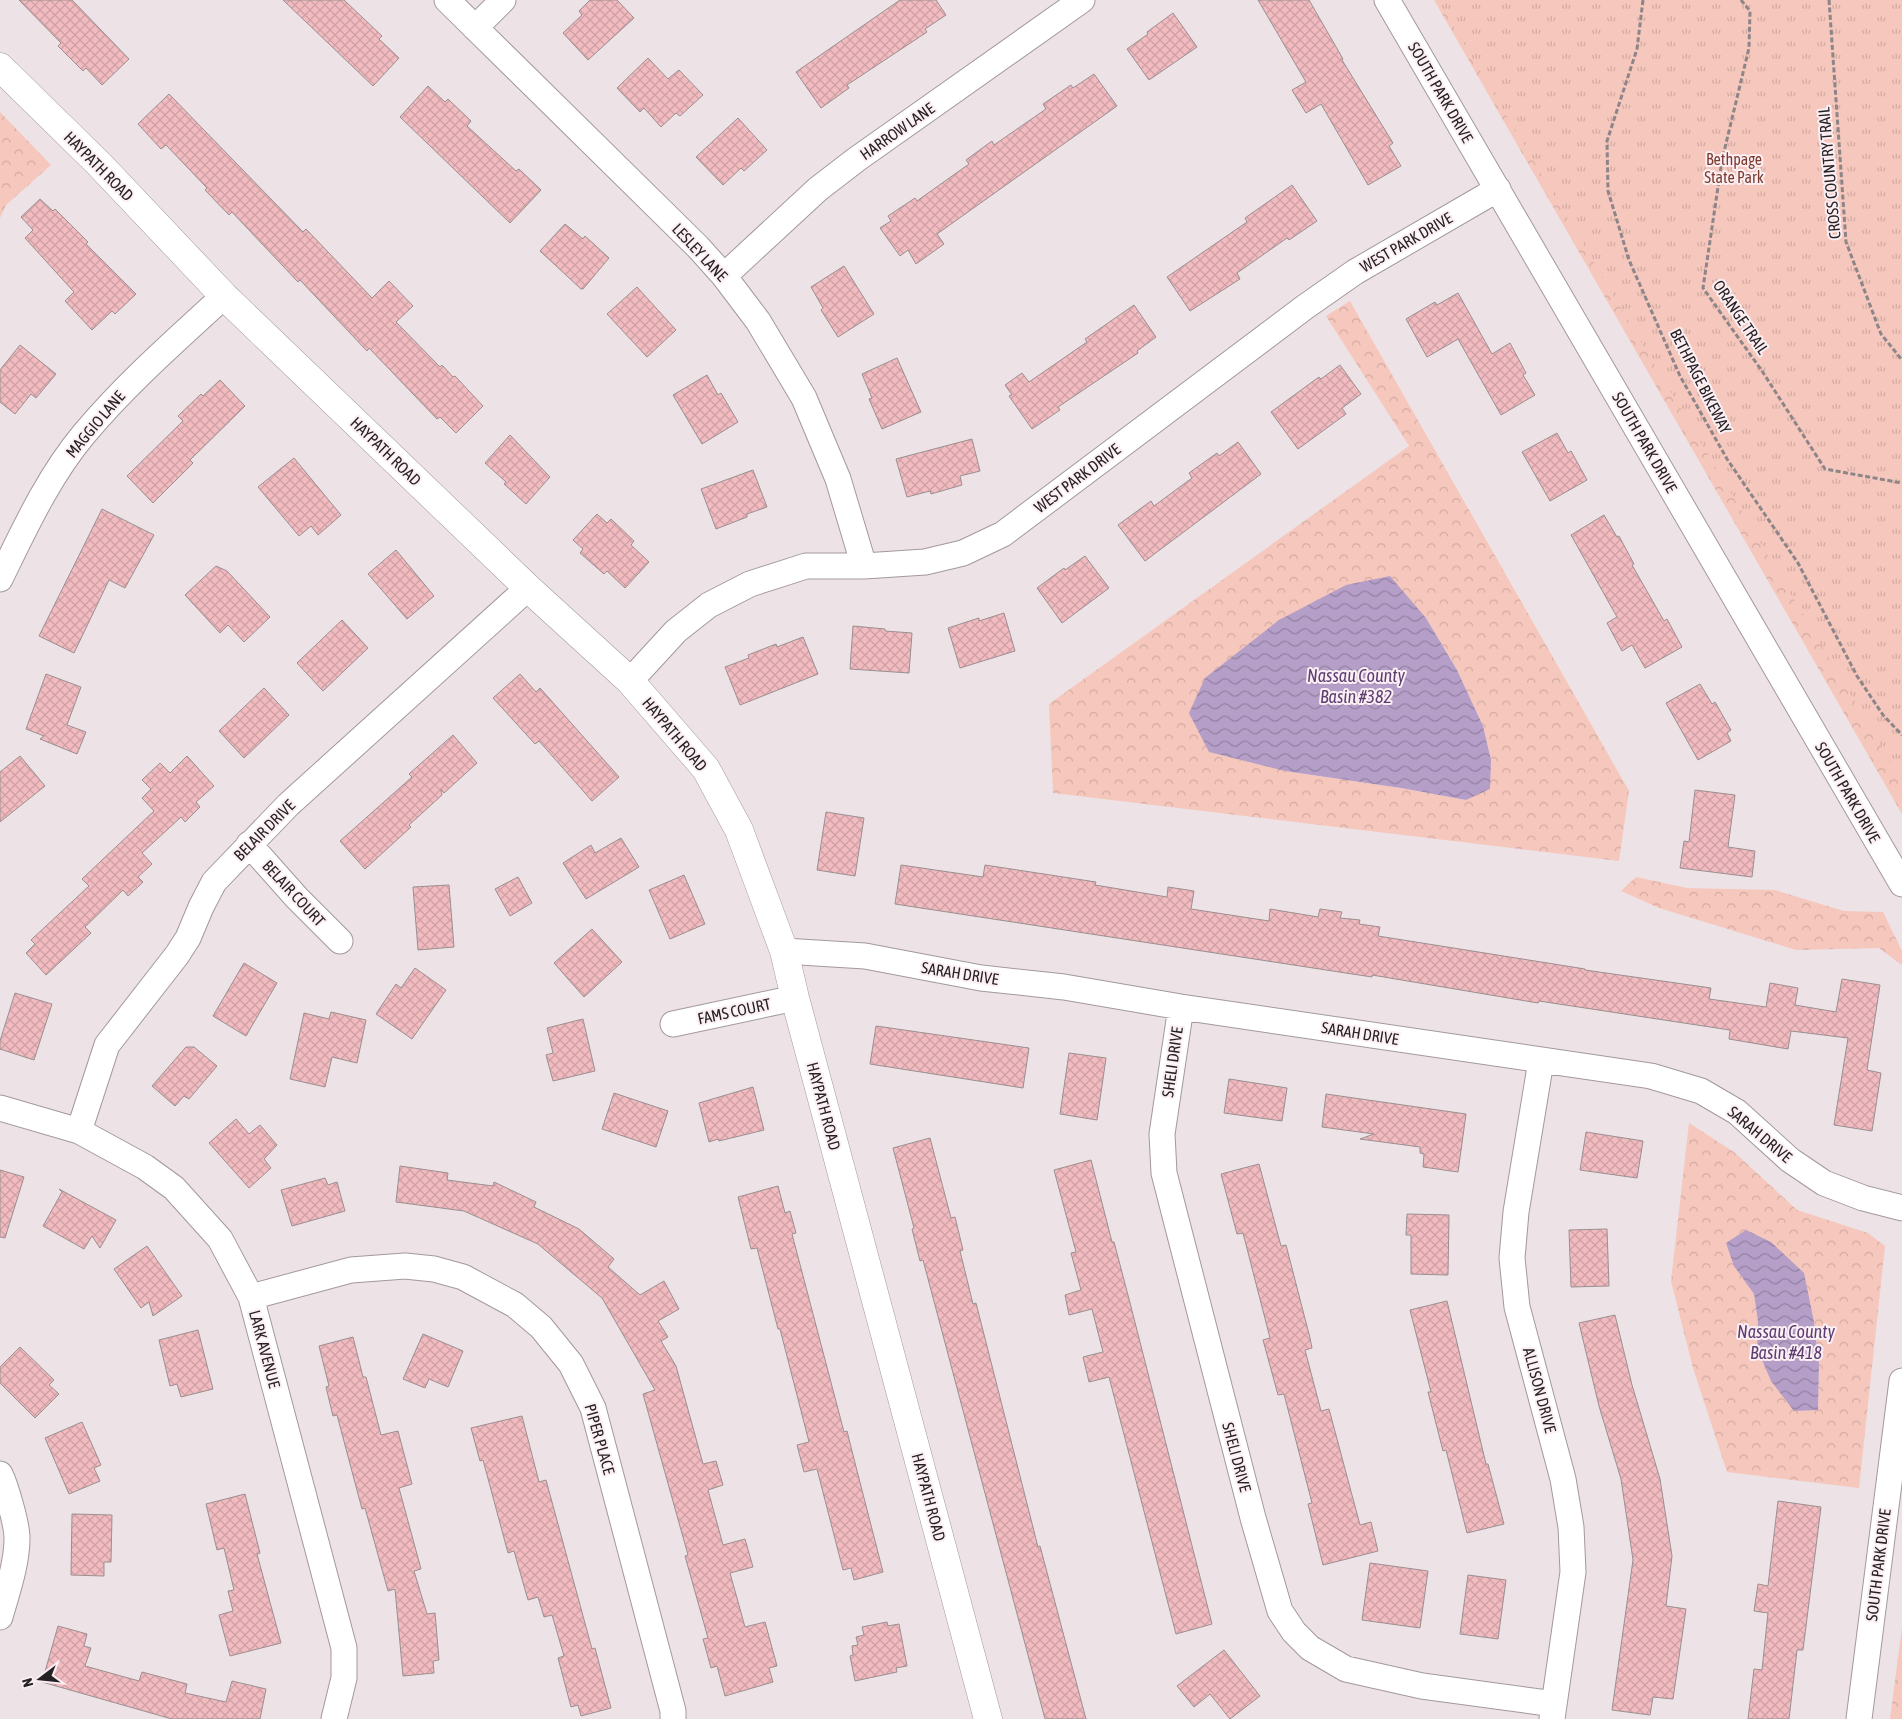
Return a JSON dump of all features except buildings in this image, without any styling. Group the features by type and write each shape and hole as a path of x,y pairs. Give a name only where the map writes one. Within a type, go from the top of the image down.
{"street":[{"name":"LESLEY LANE","path":"446,0 691,240 724,276 758,321 804,398 838,479 864,566"},
{"path":"475,28 503,0"},
{"name":"HARROW LANE","path":"724,276 818,188 1082,0"},
{"name":"SOUTH PARK DRIVE","path":"1387,0 1902,884"},
{"name":"HAYPATH ROAD","path":"0,67 99,164 224,296 528,588 630,681 706,769 739,830 784,950 795,998 988,1719"},
{"name":"WEST PARK DRIVE","path":"630,681 676,631 709,605 750,584 806,566 864,566 925,562 963,553 1003,534 1305,307 1355,272 1498,189"},
{"name":"MAGGIO LANE","path":"0,579 51,482 82,436 124,389 224,296"},
{"name":"BELAIR DRIVE","path":"79,1130 107,1045 177,955 188,938 214,882 288,805 528,588"},
{"name":"BELAIR COURT","path":"249,844 297,898 340,941"},
{"name":"SARAH DRIVE","path":"784,950 865,956 981,978 1064,987 1541,1061 1651,1076 1701,1091 1737,1112 1790,1160 1824,1183 1863,1198 1902,1208"},
{"name":"FAMS COURT","path":"673,1024 795,998"},
{"name":"SHELI DRIVE","path":"1181,1006 1162,1134 1164,1172 1253,1518 1280,1611 1294,1632 1310,1648 1346,1669 1422,1686 1553,1711"},
{"name":"ALLISON DRIVE","path":"1541,1061 1516,1212 1512,1258 1517,1307 1563,1479 1572,1527 1573,1572 1553,1711"},
{"name":"LARK AVENUE","path":"0,1108 79,1130 145,1167 174,1188 220,1239 251,1297 344,1648 344,1678 334,1719"},
{"name":"PIPER PLACE","path":"251,1297 351,1270 405,1266 434,1269 463,1277 515,1305 541,1327 571,1364 593,1408 672,1711 672,1719"},
{"name":"SOUTH PARK DRIVE","path":"1859,1719 1902,1381"},
{"path":"0,1474 5,1485 17,1536 12,1573 0,1617"}],"path":[{"name":"BETHPAGE BIKEWAY","path":"1643,0 1637,49 1608,141 1608,191 1629,260 1680,376 1727,458 1798,563 1857,676 1883,715 1902,736"},
{"name":"ORANGE TRAIL","path":"1741,0 1750,11 1749,48 1722,160 1702,288 1762,371 1826,469 1902,483"},
{"name":"CROSS COUNTRY TRAIL","path":"1829,0 1846,242 1881,334 1902,360"}],"green space":[{"path":"1434,0 1618,0 1902,751 1902,814"},
{"name":"Bethpage State Park","path":"1438,0 1902,0 1902,781"},
{"path":"0,112 51,165 6,205 0,218"},
{"path":"1350,301 1629,791 1619,861 1053,793 1049,704 1409,446 1326,316","holes":["1426,618 1457,670 1483,726 1491,760 1466,800 1401,788 1285,771"]},
{"path":"1636,877 1687,888 1775,890 1844,911 1883,912 1902,951 1902,965 1879,948 1796,950 1659,908 1621,891"},
{"path":"1689,1123 1734,1152 1797,1210 1868,1233 1885,1246 1859,1488 1727,1472 1693,1368 1671,1281","holes":["1754,1294 1814,1322 1819,1364 1818,1410 1757,1348 1758,1322"]},
{"path":"1902,1627 1902,1719 1890,1719"}],"water":[{"name":"Nassau County Basin #382","path":"1390,576 1426,618 1457,670 1483,726 1491,760 1490,789 1466,800 1401,788 1285,771 1209,752 1189,713 1205,678 1279,620 1346,585"},
{"name":"Nassau County Basin #418","path":"1746,1230 1771,1242 1804,1273 1814,1322 1819,1364 1818,1410 1794,1411 1771,1381 1757,1348 1758,1322 1754,1294 1734,1266 1726,1243"}]}
